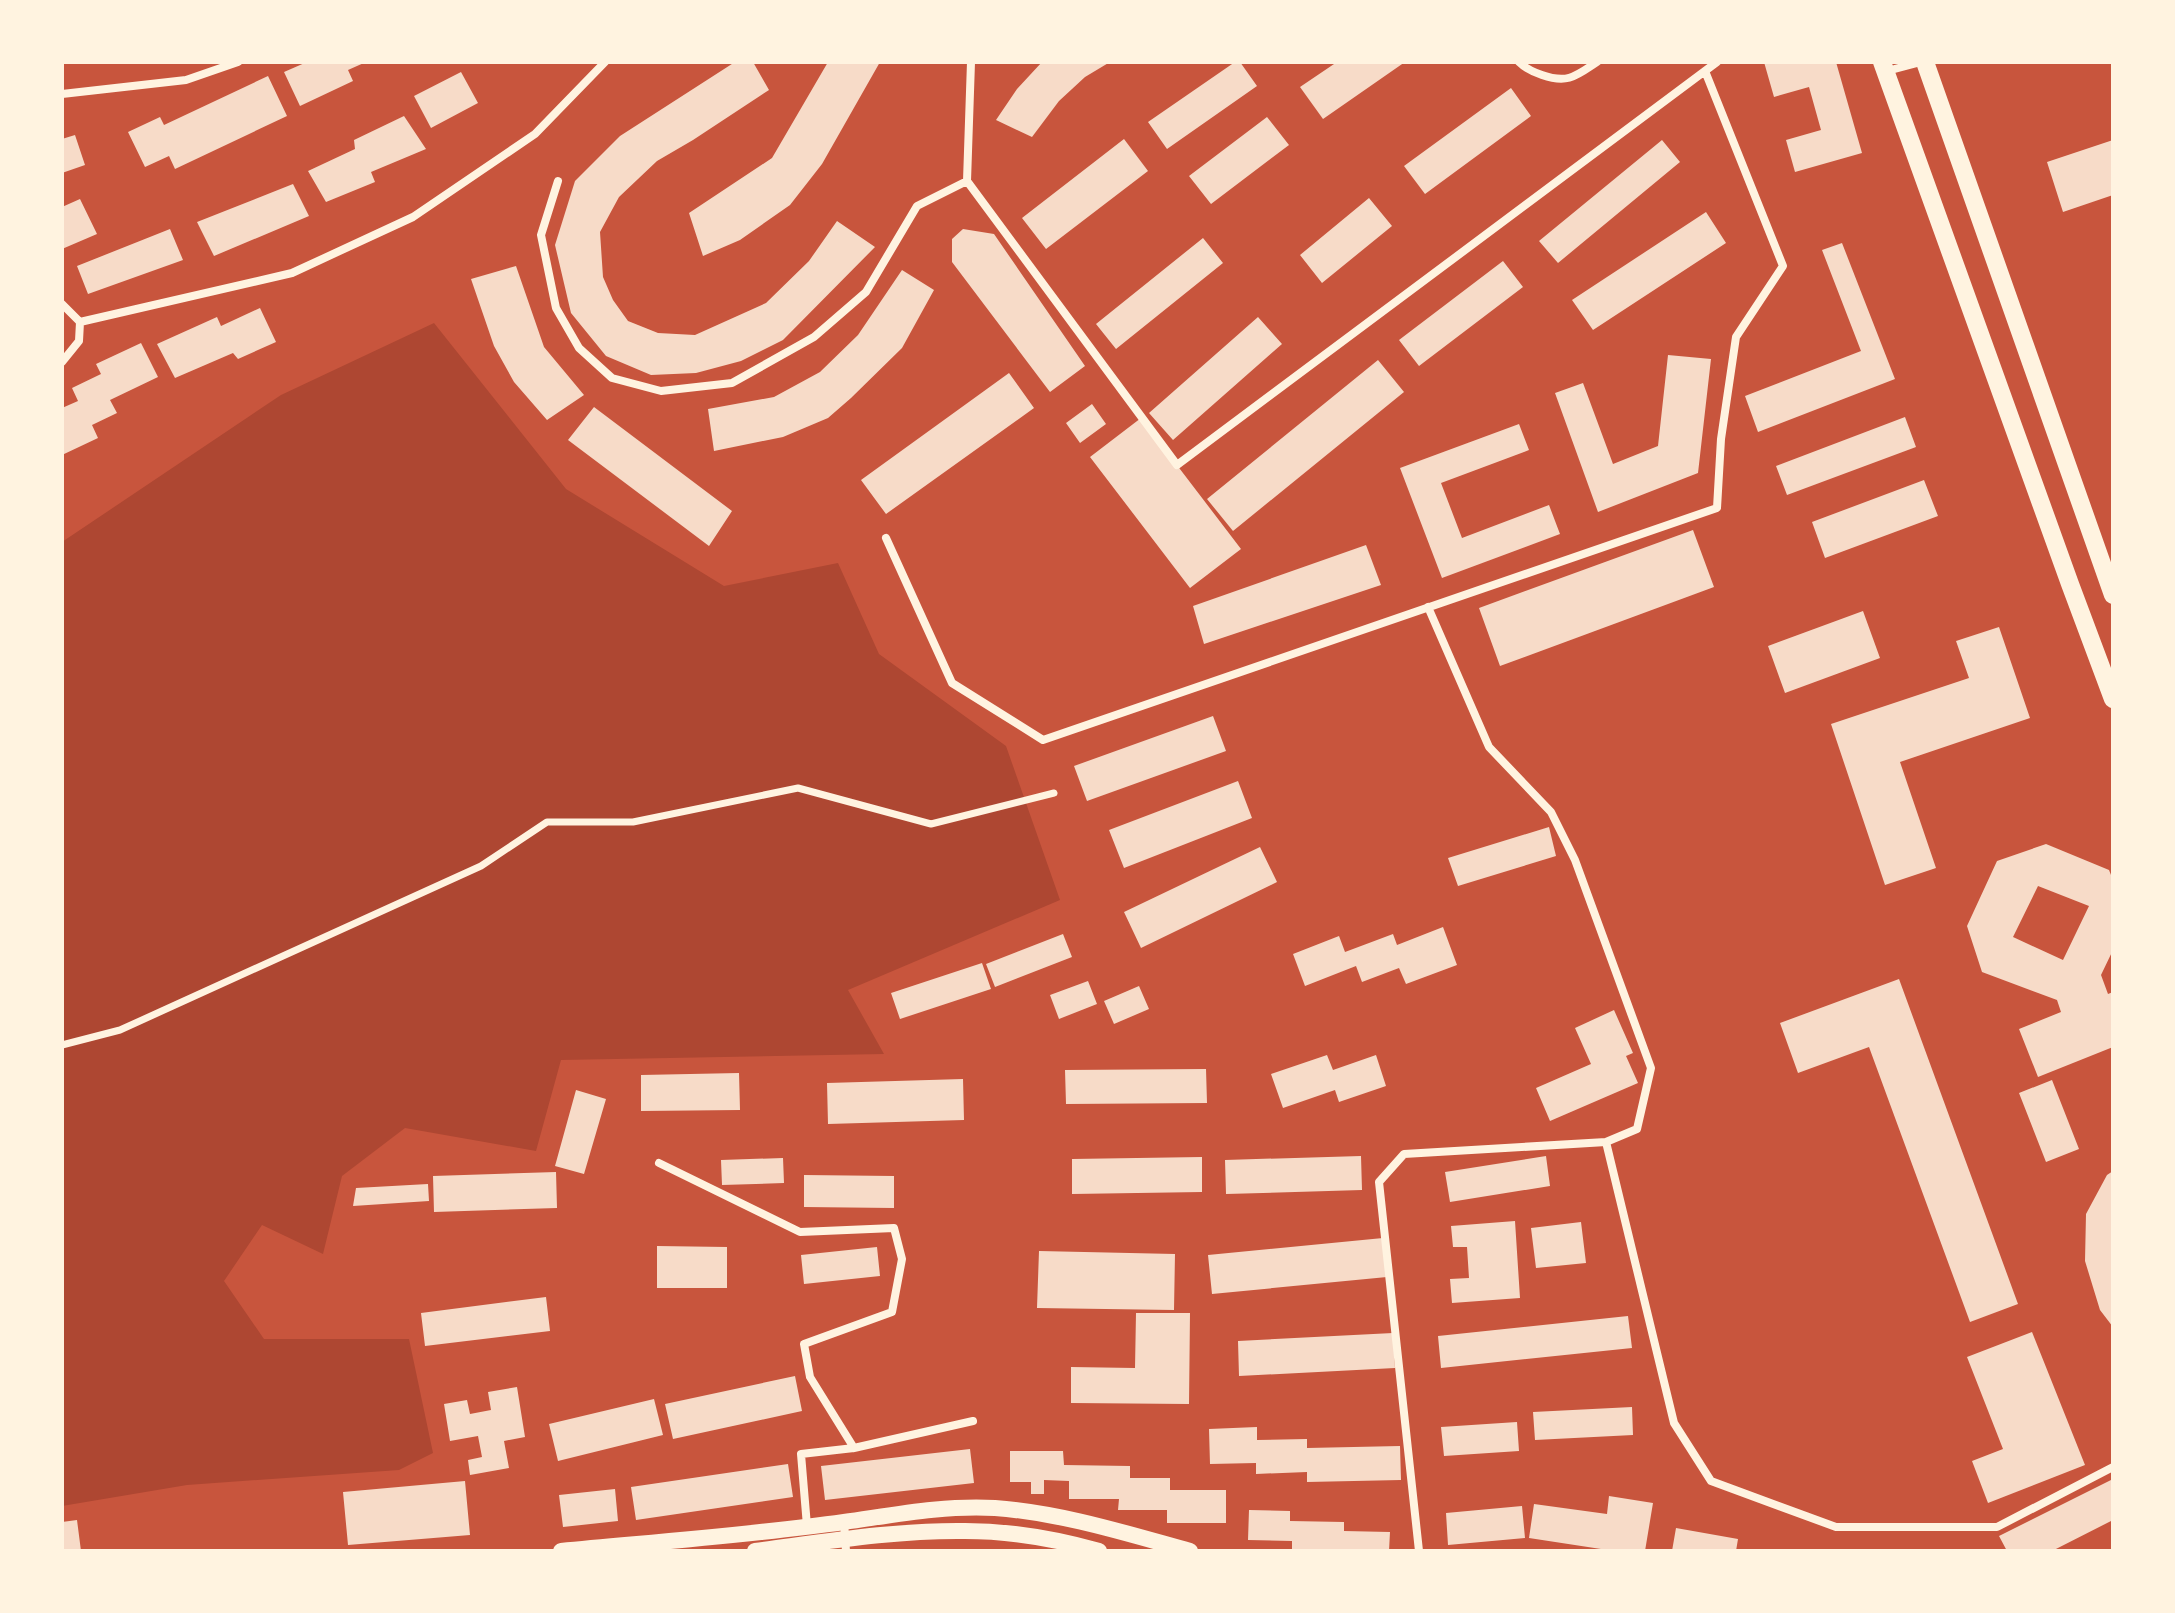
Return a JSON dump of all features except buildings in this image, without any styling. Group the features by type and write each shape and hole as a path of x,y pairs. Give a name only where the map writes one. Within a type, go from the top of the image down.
{"main road":[{"path":"1923,62 2113,595"},
{"path":"1884,67 2113,699"},
{"path":"561,1551 807,1526 845,1538 899,1513 992,1508 1082,1521 1190,1551"},
{"path":"755,1551 845,1538 966,1531 1041,1539 1099,1551"}],"street":[{"path":"62,94 186,80 238,62"},
{"path":"80,322 292,273 413,217 535,134 605,62"},
{"path":"971,62 967,181 1177,465 1717,62"},
{"path":"1519,62 1526,69 1557,81 1574,77 1597,62"},
{"path":"1884,67 1923,62"},
{"path":"886,538 952,683 1043,740 1717,508 1721,439 1736,337 1783,266 1705,71"},
{"path":"558,181 541,235 556,308 579,348 612,378 661,391 732,383 814,337 866,292 917,206 967,181"},
{"path":"62,304 80,322 79,341 62,362"},
{"path":"1419,1551 1379,1182 1404,1154 1606,1142 1637,1129 1651,1068 1575,860 1551,812 1489,747 1428,607"},
{"path":"62,1045 120,1030 481,866 547,822 633,822 798,788 931,824 1054,793"},
{"path":"1606,1142 1674,1423 1711,1481 1836,1527 1997,1527 2113,1467"},
{"path":"659,1163 800,1232 894,1228 902,1259 892,1312 804,1344 810,1377 854,1448"},
{"path":"807,1526 801,1454 854,1448 973,1421"}],"shaded area":[{"path":"434,323 566,489 724,586 838,563 879,654 1006,746 1060,900 848,990 884,1054 561,1060 536,1151 405,1128 342,1176 323,1254 262,1225 224,1281 264,1339 409,1339 433,1453 399,1470 187,1485 62,1506 62,542 281,395"}]}
